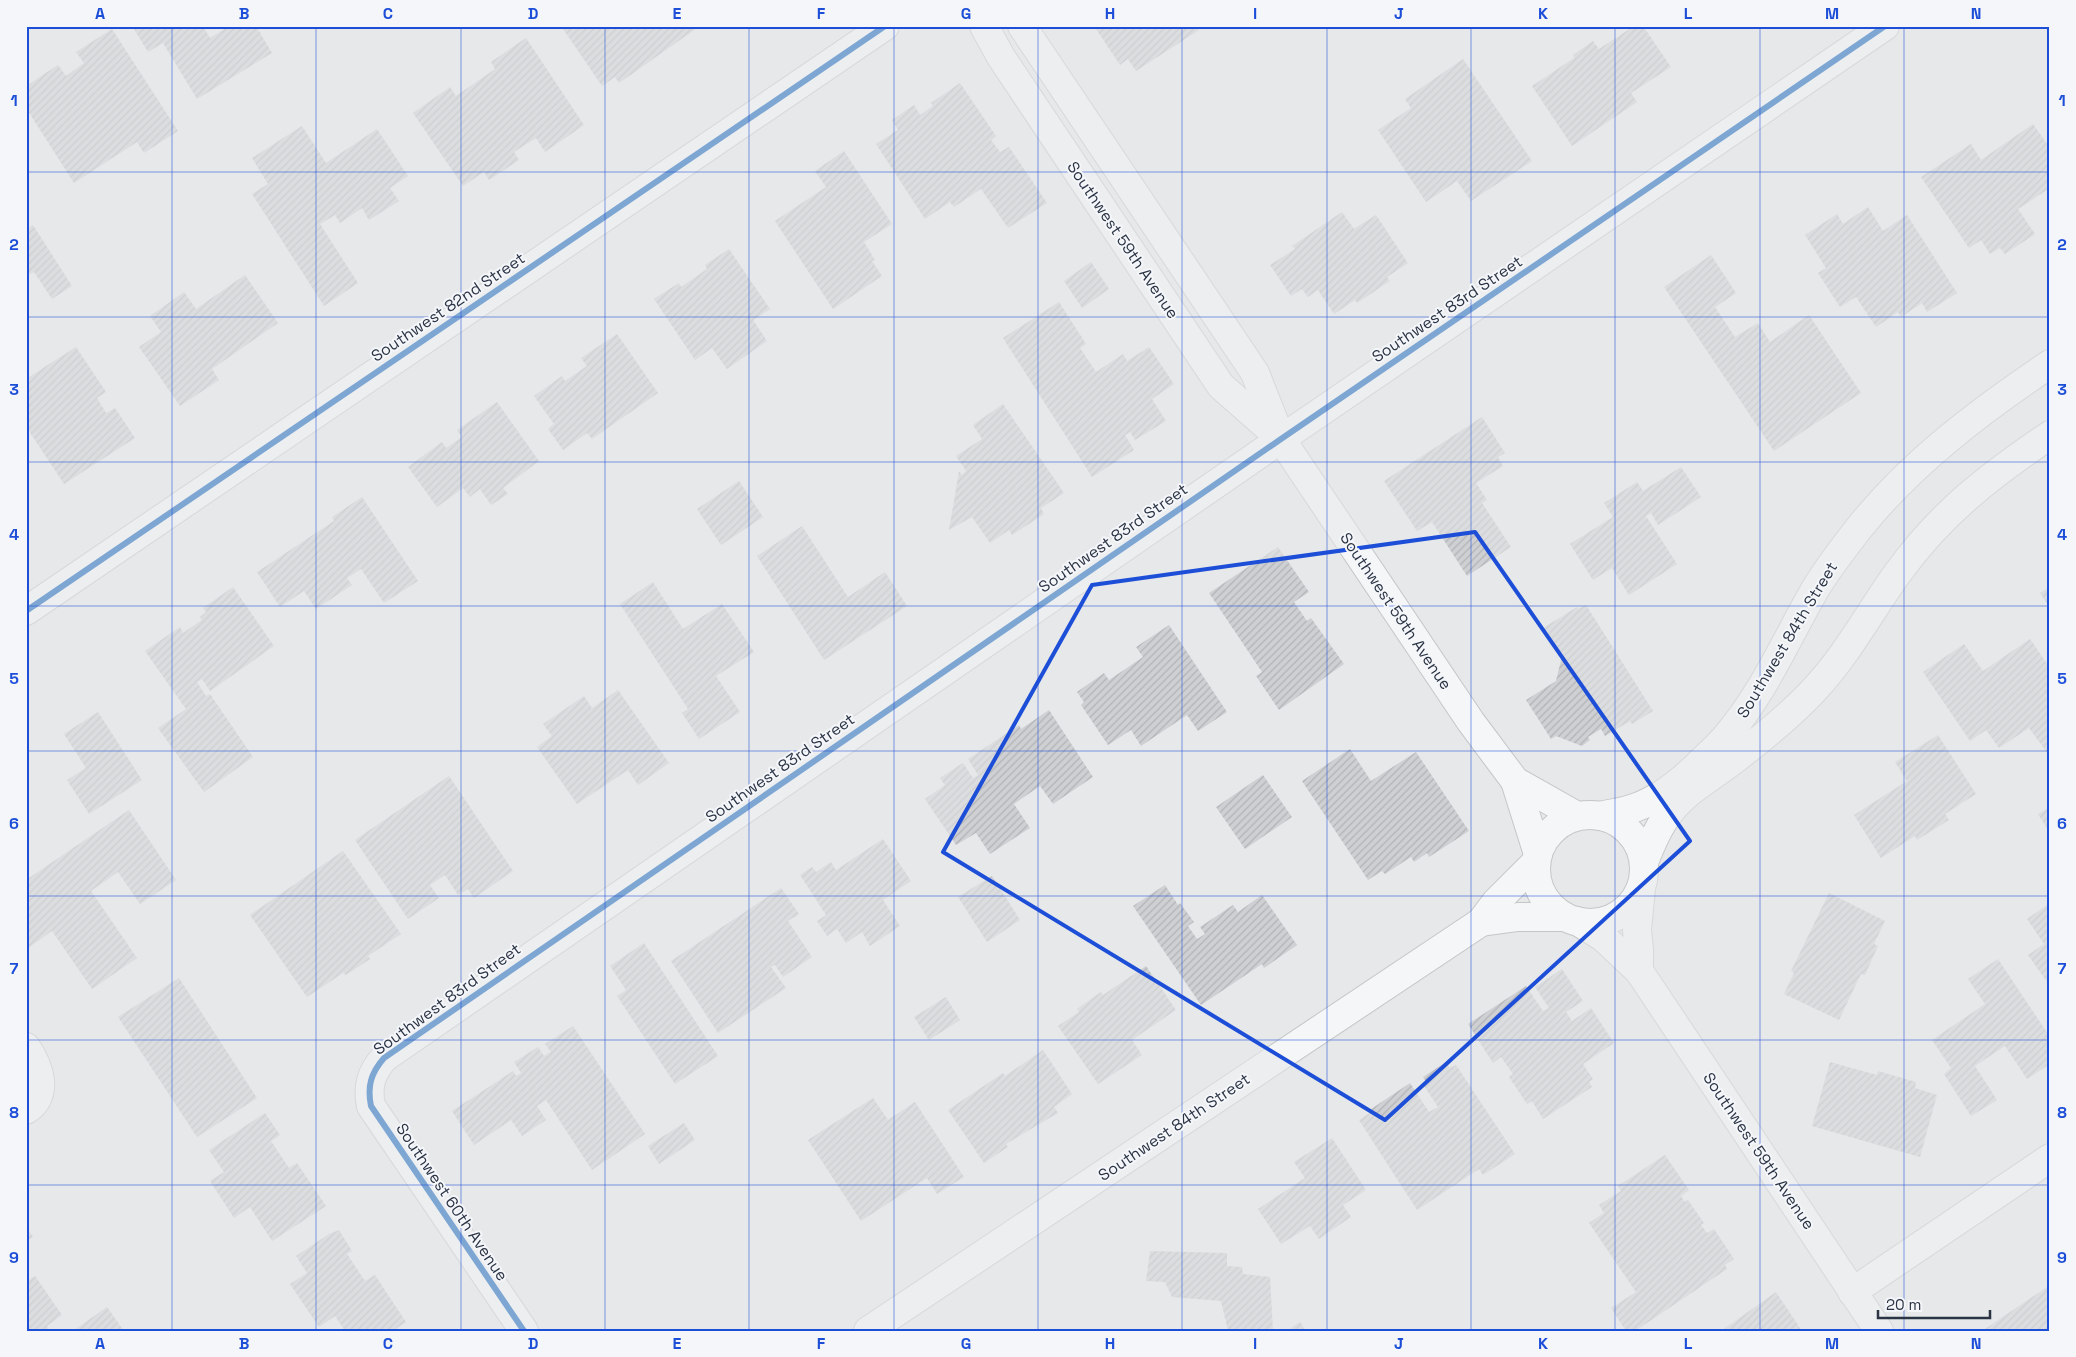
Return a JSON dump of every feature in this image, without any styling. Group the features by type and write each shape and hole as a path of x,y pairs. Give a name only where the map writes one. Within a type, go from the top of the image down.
{"street":[{"name":"Southwest 82nd Street","path":"29,604 885,26"},
{"name":"Southwest 59th Avenue","path":"984,26 1001,57 1221,386 1280,439"},
{"name":"Southwest 59th Avenue","path":"1022,26 1255,373 1280,439 1471,722 1515,781 1537,858"},
{"name":"Southwest 83rd Street","path":"369,1084 375,1068 393,1050 1280,439 1885,26"},
{"name":"Southwest 84th Street","path":"1589,816 1637,808 1682,780 1712,752 1725,739 1756,697 1776,664 1814,591 1827,571 1880,503 1899,483 1948,439 2050,364"},
{"name":"Southwest 84th Street","path":"1643,873 1662,824 1680,801 1780,722 1828,674 1862,628 1897,574 1940,523 1962,501 1995,472 2050,435"},
{"name":"Southwest 59th Avenue","path":"1515,781 1589,816"},
{"path":"1638,972 1639,950 1637,930 1643,873 1639,846 1629,832 1616,821 1589,816 1560,824 1546,837 1537,858 1537,879 1542,894 1551,907 1570,919 1593,923 1609,920 1624,911 1634,899 1643,873"},
{"name":"Southwest 84th Street","path":"868,1331 1481,922 1496,902 1537,858"},
{"name":"Southwest 84th Street","path":"1481,922 1518,917 1570,919"},
{"name":"Southwest 59th Avenue","path":"1570,919 1604,938 1638,972 1879,1331"},
{"path":"26,1047 40,1076 41,1090 38,1098 26,1110"},
{"name":"Southwest 60th Avenue","path":"369,1084 371,1106 377,1116 524,1331"},
{"path":"1852,1292 2050,1158"}],"highlighted area":[{"path":"1475,532 1690,841 1385,1120 943,852 1092,585"}],"building":[{"path":"132,26 203,26 210,38 229,26 256,26 272,53 197,99 163,43 148,52"},
{"path":"561,26 700,26 619,83 615,77 602,86"},
{"path":"1094,26 1196,26 1199,30 1136,71 1128,59 1120,65"},
{"path":"1634,26 1643,26 1671,67 1631,93 1637,102 1572,146 1532,86 1574,58 1573,55 1593,41 1599,49"},
{"path":"112,29 178,131 144,153 137,142 74,183 26,108 26,86 58,65 66,76 84,63 76,52"},
{"path":"526,38 584,125 545,152 536,138 514,152 519,160 489,180 484,172 463,186 413,113 450,87 456,96 495,69 491,62"},
{"path":"1463,59 1532,161 1471,201 1457,181 1426,202 1378,130 1411,108 1405,99"},
{"path":"960,83 996,136 991,140 1000,152 1009,147 1047,203 1008,228 981,189 954,207 950,202 925,219 876,144 898,130 892,120 914,105 920,115 933,106 931,103"},
{"path":"2033,124 2050,148 2050,188 2018,209 2035,234 2005,254 2000,248 1990,254 1981,240 1969,248 1921,177 1971,144 1981,160"},
{"path":"302,126 326,163 377,129 408,176 390,188 399,201 369,220 362,208 340,223 335,215 320,224 358,283 324,306 252,194 268,184 252,158"},
{"path":"844,151 892,224 864,242 875,260 872,261 882,276 833,309 775,221 826,187 815,171"},
{"path":"1868,207 1883,231 1907,215 1957,293 1927,312 1922,303 1901,317 1898,312 1876,327 1856,297 1840,307 1818,273 1826,268 1805,235 1837,214 1843,224"},
{"path":"1342,212 1354,229 1376,215 1408,263 1387,277 1390,281 1357,303 1355,300 1334,314 1318,290 1308,297 1302,289 1291,296 1270,265 1295,249 1292,246"},
{"path":"33,225 72,286 52,299 34,272 26,276 26,230"},
{"path":"729,249 770,309 753,320 767,341 727,369 712,348 695,360 654,299 679,283 681,287 707,269 705,265"},
{"path":"1711,255 1736,293 1715,307 1735,337 1758,323 1770,342 1809,315 1861,393 1774,451 1664,287"},
{"path":"1091,262 1109,289 1082,308 1064,281"},
{"path":"245,275 278,323 212,369 219,380 180,406 139,347 161,332 150,316 184,292 196,309"},
{"path":"1059,302 1086,344 1080,348 1096,372 1123,354 1127,361 1149,347 1174,384 1152,399 1166,421 1135,440 1130,432 1125,435 1134,450 1092,477 1003,338"},
{"path":"617,334 658,393 592,439 587,433 563,450 548,429 554,424 534,396 562,376 565,381 587,366 581,358"},
{"path":"76,347 106,392 97,398 106,413 115,408 135,438 64,484 29,431 26,433 26,379"},
{"path":"497,402 539,461 503,488 508,494 491,505 480,489 470,497 463,488 437,507 408,467 442,442 446,448 462,437 457,430"},
{"path":"1003,404 1064,493 1041,508 1044,514 1012,535 1009,530 990,543 972,517 949,530 959,471 962,475 966,471 956,456 982,439 973,425"},
{"path":"1482,417 1505,453 1498,457 1503,466 1476,483 1487,500 1482,503 1511,547 1467,576 1432,522 1417,531 1384,481"},
{"path":"1681,467 1701,497 1658,525 1651,513 1646,516 1677,564 1629,595 1612,568 1593,580 1570,544 1613,517 1604,503 1637,482 1643,491"},
{"path":"739,481 763,517 721,545 697,509"},
{"path":"362,497 418,581 384,603 361,569 347,578 352,585 316,609 304,591 280,607 257,572 334,521 332,517"},
{"path":"802,526 848,597 885,572 907,606 824,660 757,556"},
{"path":"1278,547 1309,592 1294,602 1307,621 1311,618 1344,664 1279,710 1256,676 1262,672 1209,593"},
{"path":"653,582 683,629 722,604 754,652 716,676 740,712 699,739 682,713 688,709 620,604"},
{"path":"233,587 274,646 210,691 202,679 197,682 206,696 210,694 253,757 204,792 158,728 186,709 145,651 180,627 183,633 202,620 200,617 206,612 203,608"},
{"path":"2050,587 2050,608 2040,593"},
{"path":"1586,605 1653,711 1632,724 1630,721 1605,736 1601,729 1588,737 1590,740 1582,746 1556,736 1551,739 1526,700 1556,681 1562,656 1543,628 1577,607 1578,609"},
{"path":"1169,625 1227,712 1198,731 1187,715 1141,746 1131,730 1108,745 1081,705 1084,702 1077,692 1104,673 1109,680 1143,657 1136,647"},
{"path":"2030,639 2050,668 2050,752 2048,754 2029,728 1999,748 1986,730 1970,741 1923,672 1964,644 1983,671"},
{"path":"618,690 669,763 638,785 628,770 577,804 537,747 552,736 543,724 584,696 592,708"},
{"path":"1049,710 1093,777 1053,804 1040,786 1014,804 1030,828 990,854 976,833 956,845 925,799 945,785 940,778 963,763 973,778 978,775 968,759 1019,725 1021,729"},
{"path":"98,712 142,780 89,814 67,780 86,768 64,734"},
{"path":"1938,735 1976,794 1945,814 1949,820 1917,840 1915,836 1881,858 1854,815 1907,781 1895,762"},
{"path":"1350,749 1371,781 1416,752 1469,831 1429,857 1427,853 1414,862 1411,857 1385,874 1382,871 1368,880 1302,781"},
{"path":"1263,775 1292,817 1245,849 1216,807"},
{"path":"449,776 513,871 474,898 468,889 458,895 445,875 430,885 439,898 408,919 355,840"},
{"path":"2050,807 2050,833 2038,814"},
{"path":"129,810 176,880 140,904 118,872 91,891 137,958 92,989 52,931 28,948 26,945 26,880"},
{"path":"883,839 911,881 883,900 900,926 870,946 862,932 846,943 837,929 827,936 817,921 826,915 800,875 812,867 816,872 831,862 836,870"},
{"path":"343,851 401,934 368,956 370,959 346,975 343,973 307,997 250,915"},
{"path":"992,876 1020,920 987,942 958,897"},
{"path":"1165,885 1178,905 1180,903 1194,922 1188,926 1197,939 1205,934 1200,927 1233,905 1238,912 1262,895 1297,945 1264,968 1262,964 1201,1005 1133,906"},
{"path":"781,888 799,914 788,921 812,957 783,977 775,965 771,967 786,988 718,1033 671,961"},
{"path":"1829,893 1885,921 1874,944 1878,946 1865,975 1861,974 1839,1020 1784,994 1794,973 1791,971"},
{"path":"2050,903 2050,986 2028,955 2044,944 2027,919"},
{"path":"644,943 718,1056 675,1084 617,996 626,990 610,966"},
{"path":"1998,959 2050,1037 2050,1064 2027,1079 2005,1046 1975,1066 1997,1100 1971,1116 1944,1074 1951,1068 1932,1040 1985,1004 1968,979"},
{"path":"1146,966 1176,1010 1132,1040 1142,1055 1098,1084 1058,1026 1079,1012 1077,1009 1101,992 1103,995"},
{"path":"1562,969 1583,1001 1566,1012 1572,1021 1591,1008 1614,1043 1583,1064 1593,1079 1589,1082 1592,1087 1543,1119 1532,1101 1527,1104 1509,1077 1513,1074 1501,1057 1493,1063 1468,1024 1526,986 1543,1011 1549,1008 1535,987"},
{"path":"179,978 257,1098 197,1137 118,1017"},
{"path":"946,997 960,1020 929,1040 914,1017"},
{"path":"573,1026 645,1134 592,1170 546,1100 537,1106 546,1120 522,1136 511,1120 474,1145 452,1111 513,1071 516,1076 521,1073 514,1062 538,1047 544,1056 551,1052 545,1044"},
{"path":"1043,1050 1072,1094 1054,1107 1058,1113 1006,1144 1008,1147 984,1163 948,1110 1003,1073 1005,1076"},
{"path":"1446,1062 1450,1068 1456,1065 1515,1154 1483,1175 1479,1169 1417,1210 1359,1120 1373,1111 1371,1109 1410,1083 1429,1112 1438,1107 1424,1086 1427,1084 1423,1077"},
{"path":"1830,1062 1877,1075 1878,1071 1916,1082 1915,1088 1937,1095 1920,1157 1812,1126"},
{"path":"873,1098 888,1120 915,1102 964,1177 937,1194 927,1178 861,1221 808,1140"},
{"path":"265,1113 280,1135 271,1141 289,1168 297,1163 326,1206 272,1241 250,1207 234,1218 210,1181 224,1172 209,1150"},
{"path":"684,1123 695,1140 659,1164 648,1146"},
{"path":"1332,1138 1366,1190 1343,1205 1351,1217 1319,1239 1310,1226 1281,1244 1258,1209 1305,1178 1294,1162"},
{"path":"1665,1155 1689,1190 1681,1196 1685,1202 1688,1200 1704,1223 1701,1225 1707,1233 1714,1229 1734,1259 1725,1265 1727,1269 1635,1331 1626,1331 1611,1308 1636,1292 1589,1223 1604,1213 1599,1205 1621,1191 1618,1186"},
{"path":"26,1226 33,1237 26,1241"},
{"path":"339,1230 352,1251 347,1254 365,1281 375,1275 406,1322 393,1331 345,1331 335,1316 319,1327 290,1284 307,1273 296,1256 329,1234"},
{"path":"1150,1251 1227,1253 1227,1266 1242,1267 1243,1274 1270,1277 1273,1331 1228,1331 1221,1301 1172,1297 1165,1282 1146,1281"},
{"path":"35,1276 62,1315 47,1326 50,1331 26,1331 26,1282"},
{"path":"2050,1285 2050,1331 1982,1331"},
{"path":"1776,1292 1802,1331 1721,1331"},
{"path":"107,1307 124,1331 73,1331"},
{"path":"1300,1322 1306,1331 1287,1331"}],"cycle path":[{"path":"26,611 885,26"},
{"path":"524,1331 371,1106 371,1080 384,1058 1281,439 1885,26"}]}
